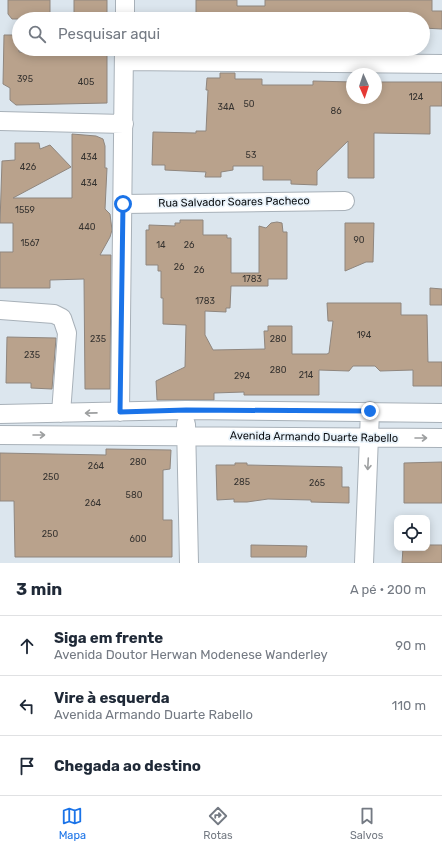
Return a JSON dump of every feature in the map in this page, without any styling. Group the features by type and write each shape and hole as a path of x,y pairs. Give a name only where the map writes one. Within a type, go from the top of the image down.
{"street":[{"path":"125,0 125,12"},
{"path":"120,412 124,56"},
{"path":"159,56 442,64"},
{"path":"0,121 124,124"},
{"name":"Rua Salvador Soares Pacheco","path":"123,204 345,201"},
{"path":"0,310 54,314 62,318 67,333 61,413"},
{"path":"186,410 189,563"},
{"path":"0,414 186,410 442,413"},
{"path":"364,563 370,411"},
{"name":"Avenida Armando Duarte Rabello","path":"0,434 442,438"}],"building":[{"path":"8,0 50,0 50,12 12,12 12,19 8,14"},
{"path":"74,0 107,0 107,12 74,12"},
{"path":"196,0 237,0 237,6 265,6 265,0 432,0 432,11 442,11 442,29 430,28 430,12 196,12"},
{"path":"4,35 12,35 12,56 107,56 107,103 16,105 10,100 10,88 3,84"},
{"path":"220,73 235,73 235,79 262,79 262,85 313,85 313,81 346,82 346,104 382,104 382,82 442,82 442,106 430,106 430,134 374,133 374,178 348,178 348,141 317,171 317,185 291,184 291,180 263,180 263,166 233,166 233,170 221,172 221,177 205,177 206,172 165,170 165,165 152,165 153,132 196,133 196,131 206,131 208,90 206,90 207,78 220,78"},
{"path":"72,134 96,136 103,139 105,146 105,168 107,168 105,209 110,214 112,230 110,237 100,255 111,255 110,389 85,389 84,279 50,280 50,288 0,288 0,252 13,252 13,223 0,223 2,161 15,160 15,143 39,143 40,149 50,145 71,167 13,198 72,198"},
{"path":"180,220 203,220 203,235 227,235 227,238 231,238 231,273 259,273 259,226 266,228 271,223 282,223 283,232 287,232 287,279 268,279 268,286 231,286 230,308 226,308 226,312 205,311 205,335 213,350 265,349 264,331 268,331 268,326 292,326 292,354 327,354 329,353 333,321 328,321 327,303 401,303 401,315 427,315 428,362 442,362 442,386 413,386 413,370 380,371 375,366 353,366 349,371 319,370 319,395 244,395 244,392 214,393 214,400 157,400 156,381 185,367 186,325 163,324 161,271 158,271 158,265 146,265 146,230 149,230 149,225 175,226 175,223 180,223"},
{"path":"345,223 374,223 373,262 366,262 345,271"},
{"path":"430,288 442,289 442,305 430,305"},
{"path":"7,337 56,338 52,389 31,388 31,383 6,383"},
{"path":"106,449 171,450 170,469 163,470 163,520 172,520 172,557 15,557 14,501 0,501 0,453 106,455"},
{"path":"442,462 442,503 404,503 404,463"},
{"path":"235,463 247,463 247,465 342,467 342,487 349,487 349,503 268,499 247,502 234,502 234,499 217,500 216,465 235,465"},
{"path":"251,545 307,546 306,557 251,557"},
{"path":"430,545 442,545 442,563 402,563 403,551 430,551"}],"route":[{"path":"123,204 120,412 186,410 370,411"}]}
